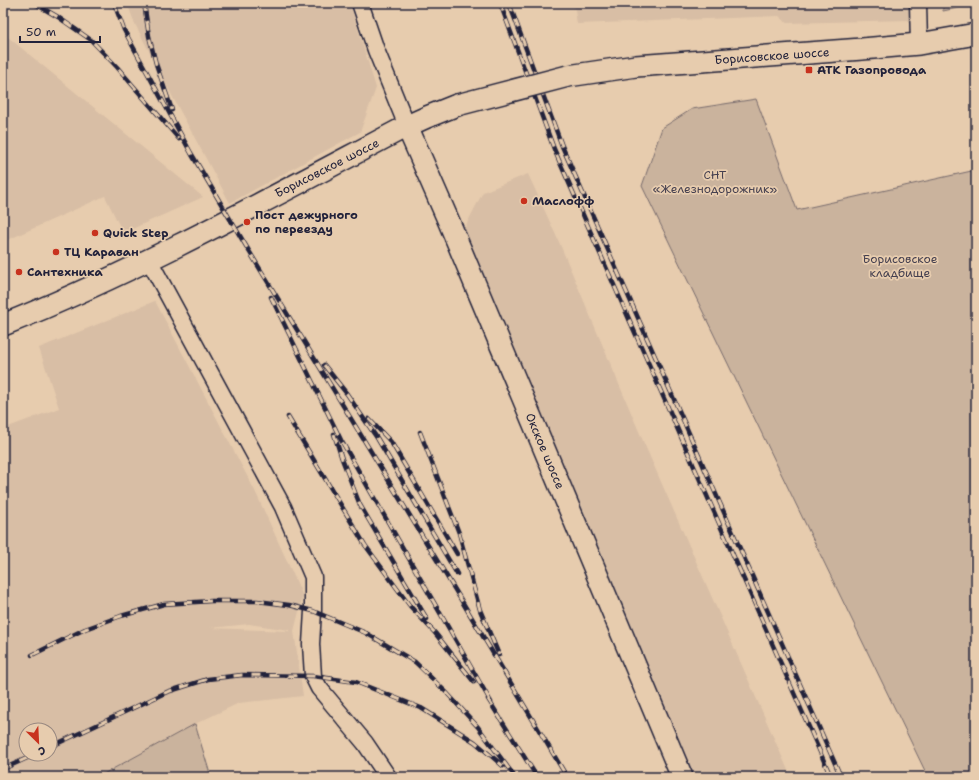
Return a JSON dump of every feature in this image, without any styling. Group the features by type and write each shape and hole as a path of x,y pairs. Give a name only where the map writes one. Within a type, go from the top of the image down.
{"main road":[{"name":"Борисовское шоссе","path":"3,325 42,309 149,260 407,126 457,105 568,76 636,66 920,44 976,34"},
{"name":"Окское шоссе","path":"407,126 449,222 682,777"}],"street":[{"path":"360,3 376,50 407,126"},
{"path":"918,3 920,44"},
{"path":"149,260 283,507 313,577 311,644 313,676 319,688 365,743 388,777"}],"shaded area":[{"path":"127,3 350,3 376,88 360,132 230,203 171,94 135,24"},
{"path":"574,3 910,3 910,20 787,23 779,16 577,24"},
{"path":"3,33 203,197 123,233 105,196 3,242"},
{"path":"528,174 559,242 643,441 791,777 695,777 579,503 462,233 483,192"},
{"path":"155,301 255,491 303,596 294,631 303,696 239,703 195,724 98,777 3,777 3,429 59,408 39,348","holes":["249,624 289,631 211,628"]}],"green space":[{"path":"943,3 976,3 976,4 943,11"},
{"name":"СНТ «Железнодорожник»","path":"756,99 797,210 976,170 976,777 928,777 642,186 662,128 692,109"},
{"path":"195,724 211,777 98,777"}],"railway":[{"path":"34,3 58,17 91,40 117,67 179,139"},
{"path":"114,3 124,30 191,153 567,777"},
{"path":"144,3 149,36 156,64 172,110"},
{"path":"500,3 554,149 831,777"},
{"path":"509,3 562,146 841,777"},
{"path":"271,297 341,440 491,702"},
{"path":"324,365 347,394 377,438 457,574"},
{"path":"288,417 365,545 410,606 435,633 474,682"},
{"path":"369,419 391,442 457,554"},
{"path":"420,432 459,533 480,610 499,655"},
{"path":"334,434 360,505 427,619"},
{"path":"32,655 85,629 121,616 164,604 212,601 257,601 289,605 313,611 366,633 415,662 446,692 478,727 515,777"},
{"path":"58,743 167,692 208,679 242,675 313,676 356,682 421,708 475,742 503,766"},
{"path":"488,699 537,777"},
{"path":"3,769 18,762"}],"place":[{"name":"АТК Газопровода","path":"809,70"},
{"name":"Маслофф","path":"524,201"},
{"name":"Пост дежурного по переезду","path":"247,222"},
{"name":"Quick Step","path":"95,233"},
{"name":"ТЦ Караван","path":"56,252"},
{"name":"Сантехника","path":"19,272"}],"park label":[{"name":"Борисовское кладбище","path":"900,266"}]}
